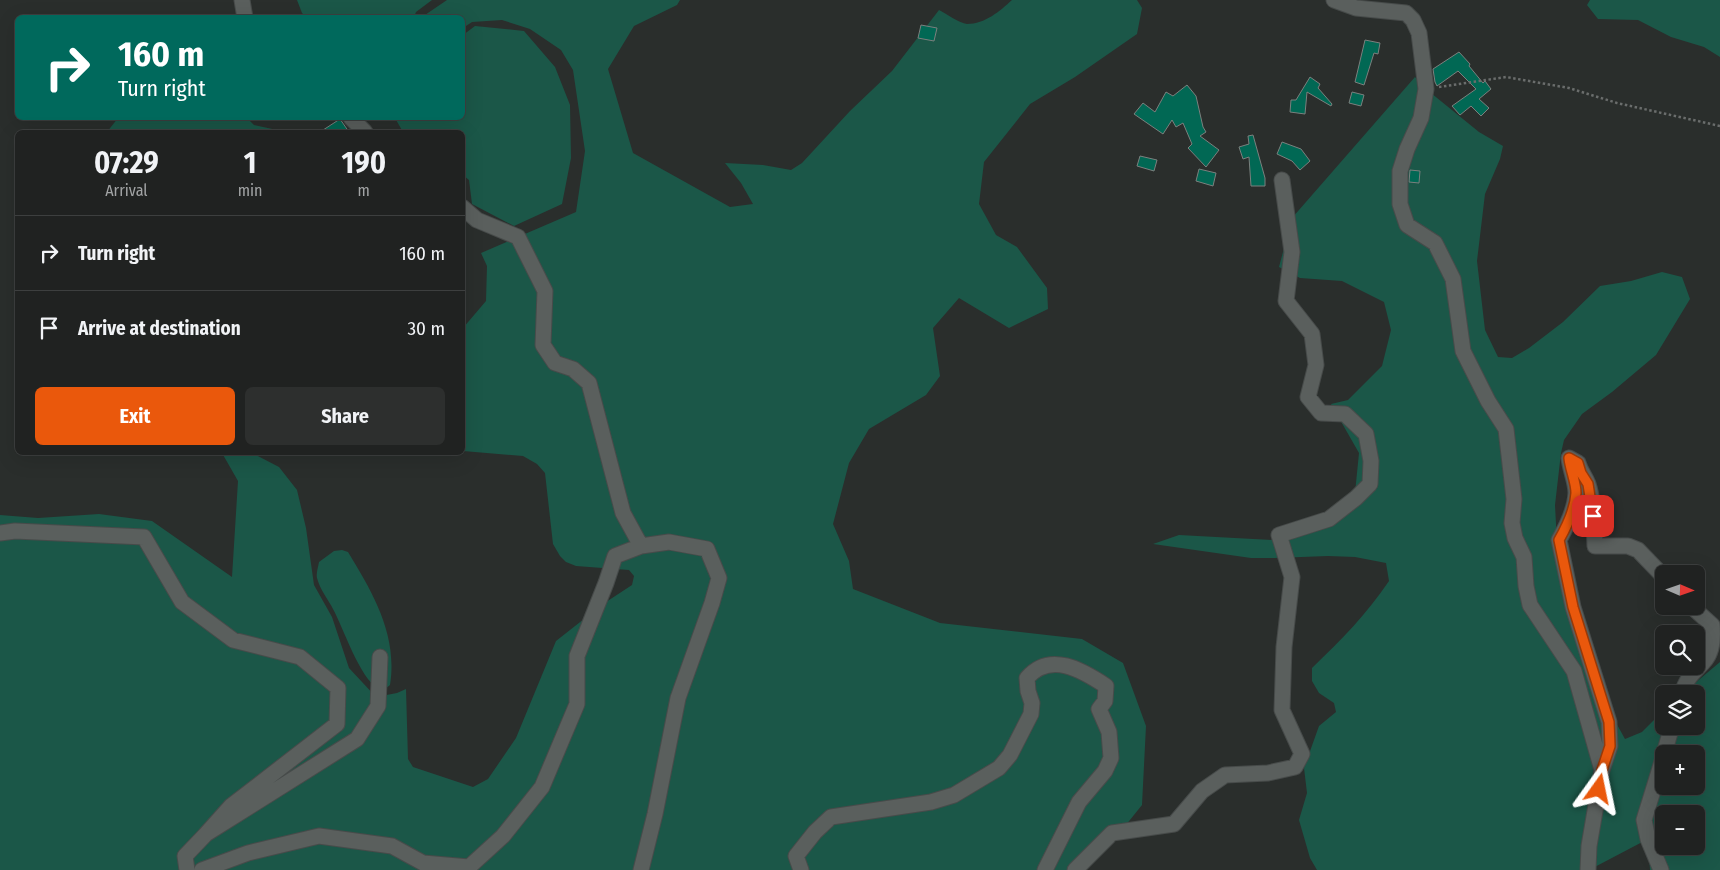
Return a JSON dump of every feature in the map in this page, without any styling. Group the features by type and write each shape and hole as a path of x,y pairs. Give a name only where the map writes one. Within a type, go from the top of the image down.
{"street":[{"path":"242,0 244,15"},
{"path":"1334,0 1356,8 1393,10 1406,13 1413,20 1419,33 1426,89 1421,118 1407,149 1400,171 1400,204 1406,225 1435,243 1453,279 1463,351 1488,401 1506,429 1514,499 1512,523 1515,538 1524,557 1526,586 1530,605 1574,671 1602,770"},
{"path":"353,120 363,130"},
{"path":"1075,870 1112,833 1174,824 1202,791 1225,775 1268,773 1295,767 1302,754 1282,710 1284,647 1292,577 1279,535 1329,519 1356,498 1370,484 1371,461 1366,434 1345,414 1321,413 1308,397 1316,366 1312,334 1286,302 1292,252 1282,180"},
{"path":"465,209 478,220 518,237 545,291 543,345 554,363 573,369 589,383 623,513 641,546"},
{"path":"1588,870 1589,846 1602,770 1610,746 1609,722 1573,607 1559,540 1567,527 1573,510 1576,492 1569,458 1578,463 1581,473 1588,484 1595,546 1628,546 1638,550 1655,568"},
{"path":"0,532 15,531 144,537 182,602 232,640 300,657 338,688 337,724 231,806 185,856 187,870"},
{"path":"202,870 248,853 318,836 392,846 422,863 469,867 503,836 542,787 577,704 577,656 615,556 641,546 669,542 707,549 719,578 678,698 656,814 641,870"},
{"path":"1685,685 1686,681 1708,658 1713,639 1712,625 1701,615"},
{"path":"206,834 357,738 378,706 380,657"},
{"path":"801,870 796,856 831,817 931,802 954,795 999,768 1010,755 1031,714 1032,703 1028,691 1027,678 1033,671 1053,663 1085,672 1106,686 1105,701 1099,709 1109,732 1112,758 1106,771 1079,802 1045,870"},
{"path":"1655,784 1644,820 1648,839 1661,870"}],"path":[{"path":"1426,89 1506,78 1569,88 1617,103 1720,126"}],"green space":[{"path":"297,0 432,0 415,15 304,15"},
{"path":"447,0 680,0 677,5 634,26 608,69 633,153 730,207 753,204 741,183 725,163 763,165 791,170 802,163 850,111 892,71 939,10 967,24 986,19 1012,0 1137,0 1142,8 1137,34 1075,77 1030,104 984,162 979,204 996,235 1017,247 1047,288 1048,309 1009,328 959,298 933,328 940,376 926,395 869,429 849,463 833,524 849,561 853,589 940,623 1082,639 1123,663 1146,726 1142,805 1105,851 1080,870 0,870 0,515 38,518 99,514 152,521 232,577 238,481 223,455 256,455 279,467 297,490 306,528 314,585 332,617 349,668 376,697 397,693 406,689 408,759 413,767 473,787 488,779 516,738 556,641 603,604 632,585 634,576 629,570 576,566 566,562 560,556 553,544 545,473 537,464 523,456 465,451 465,326 486,301 487,266 481,253 576,212 585,151 573,70 561,50 530,29 502,20 472,22 465,27 465,15 425,15"},
{"path":"1590,0 1720,0 1720,57 1704,47 1671,37 1638,20 1598,19 1587,5"},
{"path":"475,26 524,31 555,67 570,105 571,158 562,204 514,226 472,204 469,180 465,177 465,130 402,130 396,120 465,120 465,34"},
{"path":"1415,77 1426,89 1479,132 1503,146 1500,159 1485,194 1477,261 1485,330 1498,357 1512,358 1529,348 1563,322 1600,286 1631,281 1662,272 1682,277 1690,299 1656,355 1612,392 1582,414 1564,440 1555,505 1558,562 1589,674 1625,739 1642,732 1655,719 1655,735 1705,735 1705,685 1693,685 1720,662 1720,870 1650,870 1648,839 1589,870 1317,870 1310,858 1299,820 1307,793 1304,768 1319,726 1336,712 1334,703 1319,693 1312,681 1312,668 1353,626 1389,581 1386,563 1355,557 1328,556 1251,558 1153,544 1179,535 1274,540 1297,537 1355,493 1359,453 1331,404 1348,400 1382,366 1391,330 1384,302 1342,281 1300,278 1279,267 1292,218"},
{"path":"116,120 249,120 254,125 277,130 109,130"},
{"path":"342,550 348,552 366,583 387,632 392,667 390,685 385,689 378,688 371,683 358,664 333,609 318,582 319,562 334,551"}],"building":[{"path":"921,25 937,28 934,41 918,38"},
{"path":"1365,40 1380,43 1378,54 1374,53 1364,85 1355,82"},
{"path":"1459,52 1483,83 1485,81 1491,89 1479,99 1489,108 1481,116 1471,106 1460,115 1452,106 1476,89 1458,71 1437,86 1435,82 1433,69"},
{"path":"1310,77 1320,84 1318,88 1332,104 1331,106 1307,92 1305,114 1290,112 1291,100 1296,100"},
{"path":"1187,85 1196,96 1203,127 1206,132 1200,136 1219,150 1206,167 1188,148 1192,144 1183,123 1176,127 1172,120 1163,134 1134,114 1143,103 1155,112 1166,92 1173,96"},
{"path":"1352,92 1364,95 1361,106 1349,103"},
{"path":"341,120 348,130 323,130"},
{"path":"1253,135 1265,178 1265,186 1251,186 1249,157 1243,159 1239,147 1249,144 1248,136"},
{"path":"1282,142 1301,149 1310,161 1300,170 1292,161 1277,154"},
{"path":"1140,156 1157,160 1154,171 1137,166"},
{"path":"1199,169 1216,173 1213,186 1196,181"},
{"path":"1410,170 1420,171 1419,183 1409,182"}],"route":[{"path":"1593,516 1588,484 1581,473 1578,463 1569,458 1576,492 1573,510 1567,527 1559,540 1573,607 1609,722 1610,746 1602,770 1599,789"}]}
